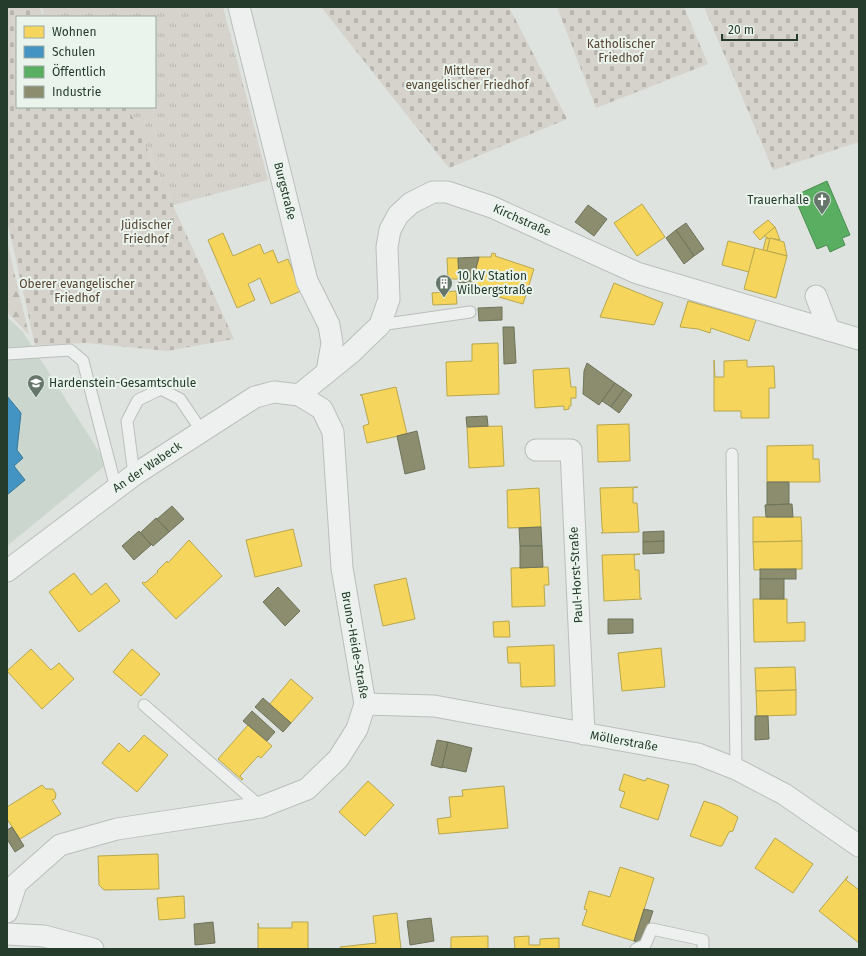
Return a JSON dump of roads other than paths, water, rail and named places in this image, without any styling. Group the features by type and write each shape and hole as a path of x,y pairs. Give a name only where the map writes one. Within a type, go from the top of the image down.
{"street":[{"name":"Burgstraße","path":"239,7 307,281 329,324 332,343 327,372"},
{"name":"Kirchstraße","path":"299,395 380,325 389,299 387,247 390,230 398,215 412,203 433,192 447,192 513,215 637,273 859,339"},
{"path":"816,296 829,330"},
{"name":"An der Wabeck","path":"7,571 134,475 201,430 255,397 274,392 299,395"},
{"name":"Bruno-Heide-Straße","path":"7,912 16,884 60,844 117,829 261,807 307,789 338,759 358,729 365,704 342,568 333,432 322,409 299,395"},
{"name":"Paul-Horst-Straße","path":"536,450 571,450 584,734"},
{"name":"Möllerstraße","path":"365,704 434,706 698,754 736,769 784,794 859,846"},
{"path":"7,934 44,936 94,949"}],"lane":[{"path":"380,325 470,312"},
{"path":"7,354 70,350 83,362 116,488"},
{"path":"134,475 127,421 138,400 160,389 180,399 201,430"},
{"path":"732,454 736,769"},
{"path":"144,705 261,807"},
{"path":"636,949 645,944 652,929 703,940 703,949"}],"place":[{"name":"Trauerhalle","path":"822,215"},
{"name":"10 kV Station Wilbergstraße","path":"444,298"},
{"name":"Hardenstein-Gesamtschule","path":"36,398"}],"park label":[{"name":"Katholischer Friedhof","path":"621,51"},
{"name":"Mittlerer evangelischer Friedhof","path":"467,78"},
{"name":"Jüdischer Friedhof","path":"146,232"},
{"name":"Oberer evangelischer Friedhof","path":"77,291"}]}
